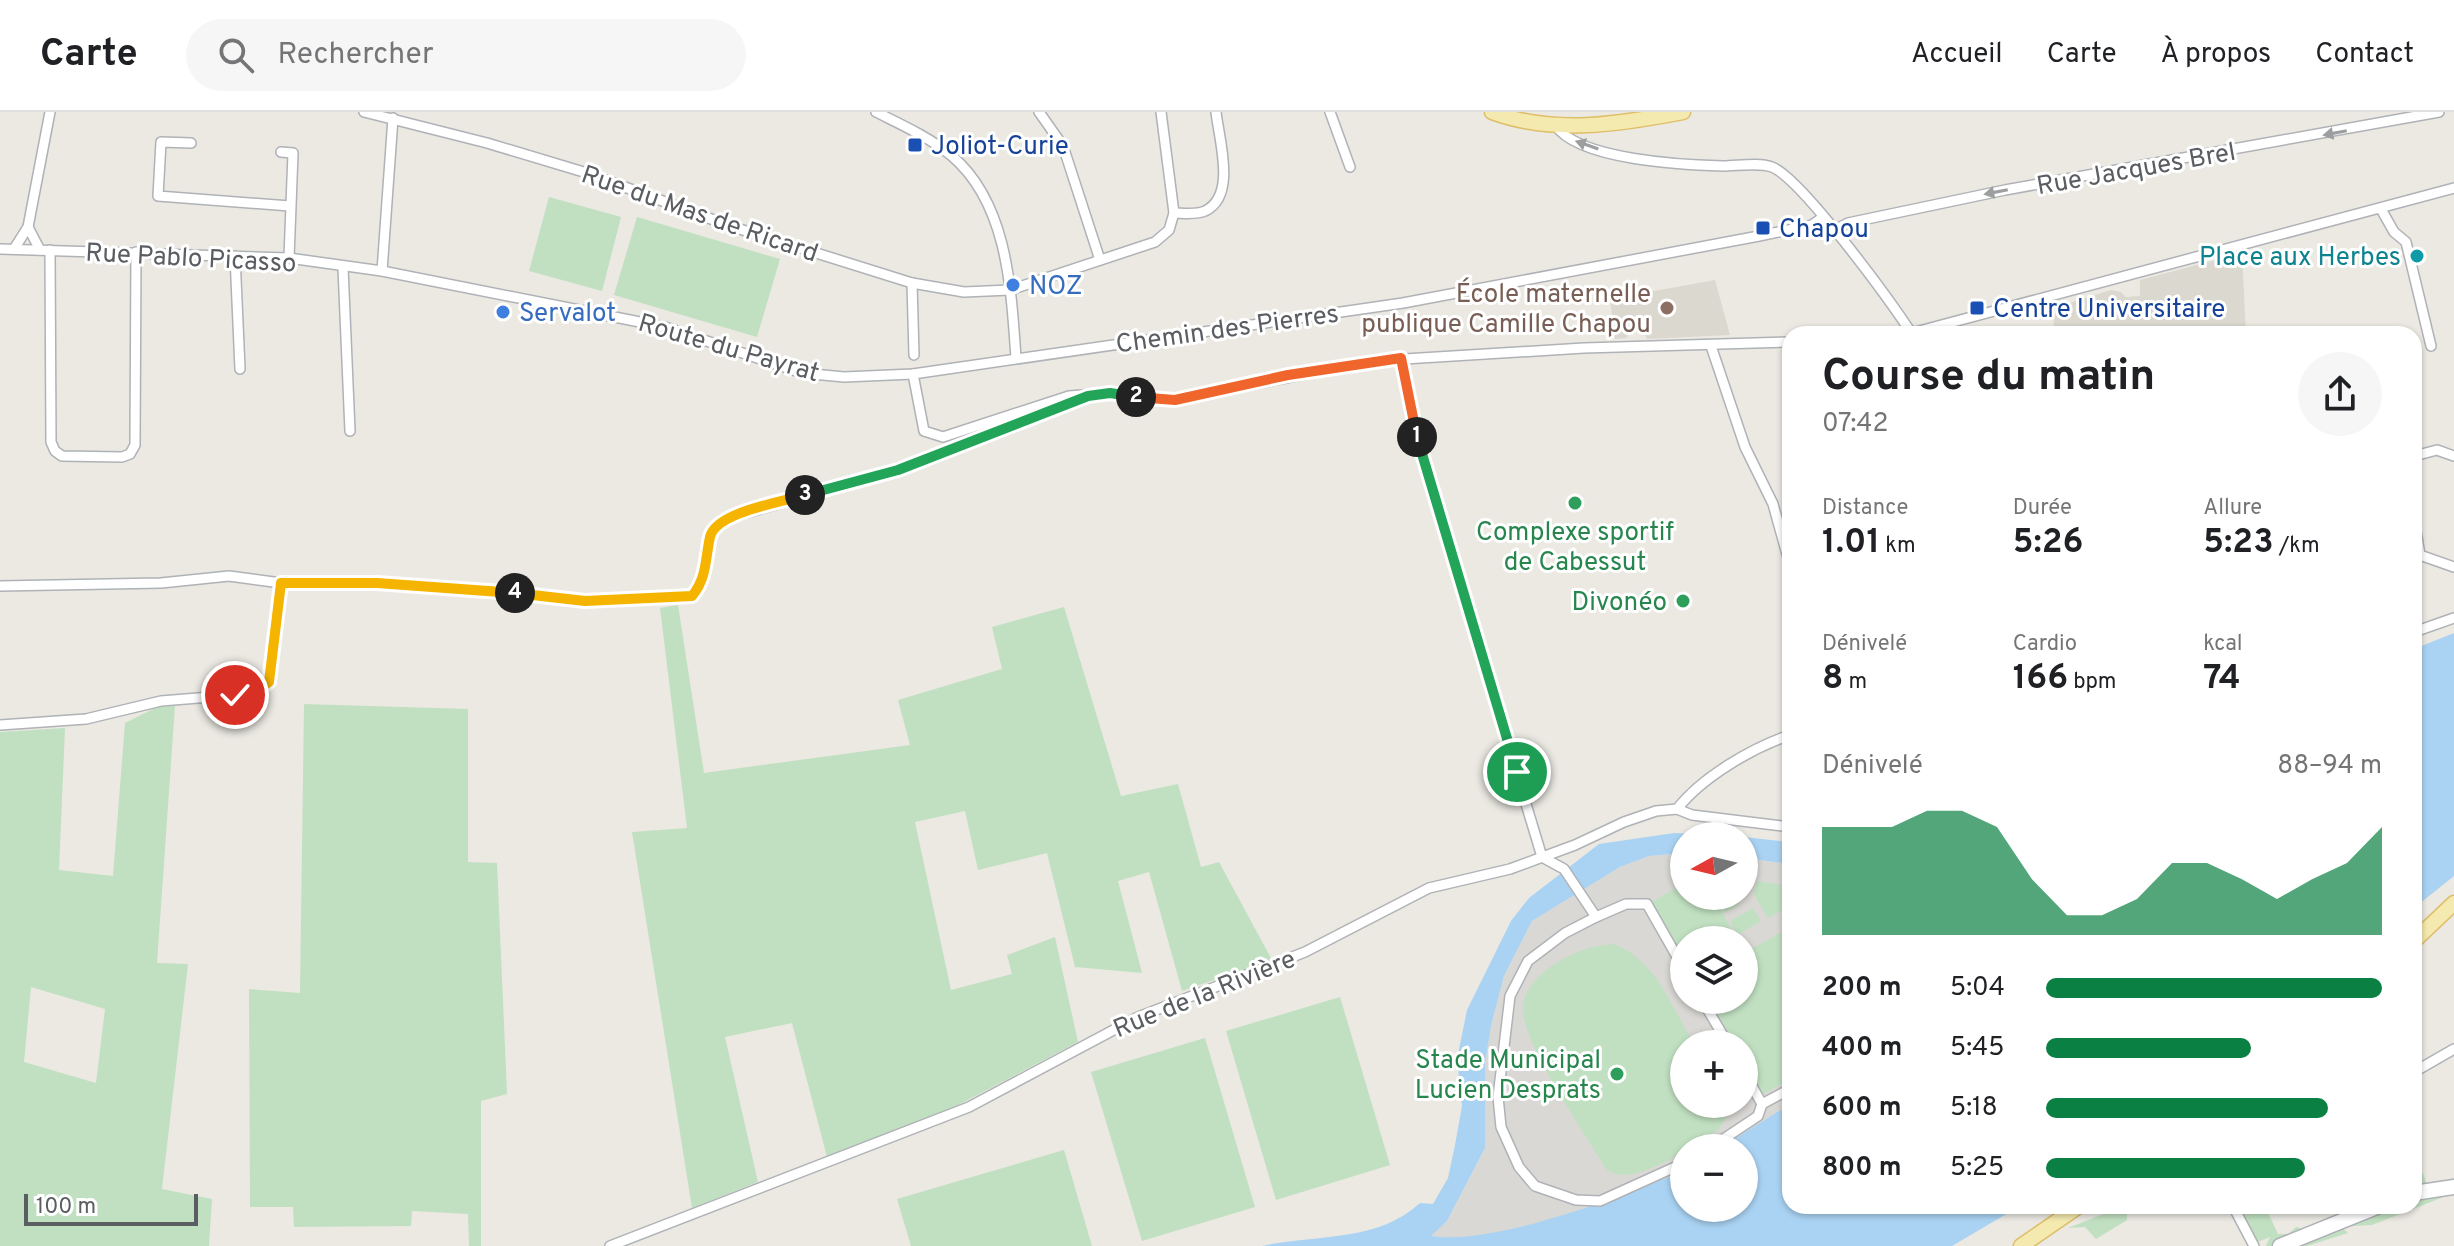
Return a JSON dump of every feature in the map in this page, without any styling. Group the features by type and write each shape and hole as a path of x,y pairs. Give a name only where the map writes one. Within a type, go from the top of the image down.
{"main road":[{"path":"1492,112 1547,121 1603,125 1683,112"},
{"path":"2422,933 2454,903"},
{"path":"2422,1191 2451,1189"},
{"path":"2027,1242 2067,1214"},
{"path":"2280,1246 2359,1214"}],"street":[{"path":"14,249 28,227 50,112"},
{"name":"Rue du Mas de Ricard","path":"364,112 587,173 730,226 912,283 964,292 1010,290 1155,242 1169,230 1174,213"},
{"path":"876,112 938,146 954,158 979,187 997,227 1010,290 1016,358"},
{"path":"1039,112 1063,146 1100,260"},
{"path":"1161,112 1174,213 1204,212 1217,201 1224,188 1216,112"},
{"path":"1330,112 1350,167"},
{"name":"Rue Jacques Brel","path":"1834,230 1848,223 2005,190 2439,112"},
{"path":"382,271 393,118"},
{"path":"1547,121 1573,140 1623,157 1676,165 1771,166 1786,177 1834,230 1905,326"},
{"path":"191,143 161,142 158,196 290,206"},
{"path":"281,152 293,153 289,258"},
{"path":"1941,326 2454,188"},
{"path":"2381,209 2394,232 2406,242 2431,346"},
{"name":"Chemin des Pierres","path":"913,374 1403,303 1759,236 1812,225 1822,218"},
{"path":"28,227 45,250 51,442 62,456 122,457 130,454 135,445 136,252"},
{"name":"Rue Pablo Picasso","path":"0,249 289,258 343,268 382,271"},
{"path":"235,256 240,369"},
{"path":"343,268 350,431"},
{"name":"Route du Payrat","path":"382,271 665,327 802,373 844,377 913,374"},
{"path":"912,283 914,355"},
{"path":"913,374 913,387 924,431 943,437 1069,396 1110,393 1175,400 1288,375 1401,358 1782,342"},
{"path":"1711,346 1745,447 1773,504 1782,536"},
{"path":"1401,358 1426,472 1542,857 1564,869 1596,917"},
{"path":"0,586 161,583 229,576 281,583 298,581 461,588 585,601 692,596 703,582 711,533 722,520 898,470 1088,396"},
{"path":"2422,454 2437,450 2450,455"},
{"path":"2422,556 2454,567"},
{"path":"0,725 86,719 161,701 235,695 264,687 271,673 281,583"},
{"path":"2422,629 2454,618"},
{"path":"1782,739 1731,765 1685,798 1677,809 1692,815 1782,826"},
{"name":"Rue de la Rivière","path":"610,1246 969,1107 1138,1017 1305,952 1338,932 1429,888 1510,869 1624,822 1656,811 1677,809"},
{"path":"1670,944 1647,904 1626,904 1565,933 1528,961 1510,996 1498,1097 1501,1127 1519,1167 1535,1186 1576,1200 1600,1201 1670,1169"},
{"path":"2422,1067 2454,1049"},
{"path":"1731,1134 1758,1116 1762,1104 1782,1093"},
{"path":"1758,1097 1762,1104"},
{"path":"2237,1214 2254,1246"}],"shaded area":[{"path":"2242,253 2246,326 2054,326 2053,308 2111,290 2121,292 2126,297 2140,296 2140,280"},
{"name":"École maternelle publique Camille Chapou","path":"1715,280 1730,335 1647,339 1644,332 1628,332 1627,338 1615,339 1610,299"},
{"path":"1670,854 1670,910 1758,910 1758,860 1782,863 1782,1109 1742,1134 1670,1134 1670,1177 1548,1229 1479,1243 1442,1241 1430,1235 1447,1221 1485,1148 1485,1064 1491,1026 1504,976 1532,921 1620,867 1649,856"}],"green space":[{"path":"549,197 621,217 602,291 529,271"},
{"path":"637,217 780,259 757,337 614,295"},
{"path":"678,605 704,773 910,745 898,700 1002,669 992,627 1064,607 1121,796 1178,784 1201,867 1219,862 1272,960 1182,991 1149,872 1118,881 1142,973 1075,967 1047,853 978,870 965,811 915,822 951,990 1012,974 1007,955 1055,937 1078,1042 958,1105 827,1157 792,1023 725,1037 758,1182 692,1208 632,832 687,828 660,608"},
{"path":"304,704 468,709 468,862 497,863 507,1094 481,1101 481,1246 469,1246 468,1214 412,1211 411,1226 294,1227 293,1207 250,1207 249,989 300,993"},
{"path":"175,706 157,963 188,964 162,1189 212,1199 209,1246 0,1246 0,732 65,728 59,870 113,876 125,723 157,707","holes":["31,987 105,1009 96,1083 24,1062"]},
{"path":"1758,881 1782,885 1782,910 1768,918 1758,902"},
{"path":"1670,891 1670,910 1721,910 1730,926 1670,926 1670,934 1652,902"},
{"path":"1754,910 1761,921 1752,926 1732,926 1730,921"},
{"path":"1782,932 1782,1084 1762,1095 1758,1088 1758,1030 1724,1030 1715,1014 1758,1014 1758,945"},
{"name":"Stade Municipal Lucien Desprats","path":"1614,944 1641,961 1670,1000 1670,1014 1678,1014 1686,1030 1670,1030 1670,1118 1725,1118 1719,1129 1711,1134 1670,1134 1670,1159 1632,1174 1618,1174 1606,1169 1542,1063 1525,1021 1524,999 1540,976 1556,963 1598,946"},
{"path":"1340,997 1390,1165 1276,1200 1226,1031"},
{"path":"1205,1038 1255,1207 1142,1241 1091,1072"},
{"path":"1064,1150 1092,1246 911,1246 897,1199"},
{"path":"2422,1171 2427,1185 2446,1196 2422,1205"},
{"path":"2103,1214 2127,1214 2127,1220 2096,1239 2085,1227 2068,1228"},
{"path":"2241,1214 2269,1214 2278,1234 2288,1234 2296,1227 2303,1229 2327,1223 2348,1233 2307,1246 2266,1246 2270,1237 2255,1243"},
{"path":"2353,1214 2400,1214 2372,1225 2353,1226 2349,1220"}],"water":[{"path":"2454,633 2454,876 2422,902 2422,646"},
{"path":"1670,834 1670,854 1649,856 1620,867 1532,921 1504,976 1491,1026 1485,1064 1485,1148 1447,1221 1431,1236 1488,1234 1522,1226 1558,1217 1670,1176 1670,1222 1758,1222 1758,1134 1742,1134 1782,1109 1782,1214 2006,1214 1952,1246 1262,1246 1365,1231 1403,1216 1420,1203 1433,1204 1448,1178 1462,1106 1457,1059 1467,1010 1511,921 1529,898 1599,844"},
{"path":"1758,839 1782,841 1782,863 1758,860"}],"place":[{"name":"Joliot-Curie","path":"915,145"},
{"name":"Chapou","path":"1763,228"},
{"name":"Place aux Herbes","path":"2417,256"},
{"name":"NOZ","path":"1013,285"},
{"name":"École maternelle publique Camille Chapou","path":"1667,308"},
{"name":"Centre Universitaire","path":"1977,308"},
{"name":"Servalot","path":"503,312"},
{"name":"Complexe sportif de Cabessut","path":"1575,503"},
{"name":"Divonéo","path":"1683,601"},
{"name":"Stade Municipal Lucien Desprats","path":"1617,1074"}],"route":[{"path":"235,695 255,692 269,682 281,583 377,583 585,601 692,596 703,582 711,533 722,520 898,470 939,451 1088,396 1110,393 1175,400 1288,375 1401,358 1403,379 1426,472 1517,772"}]}
